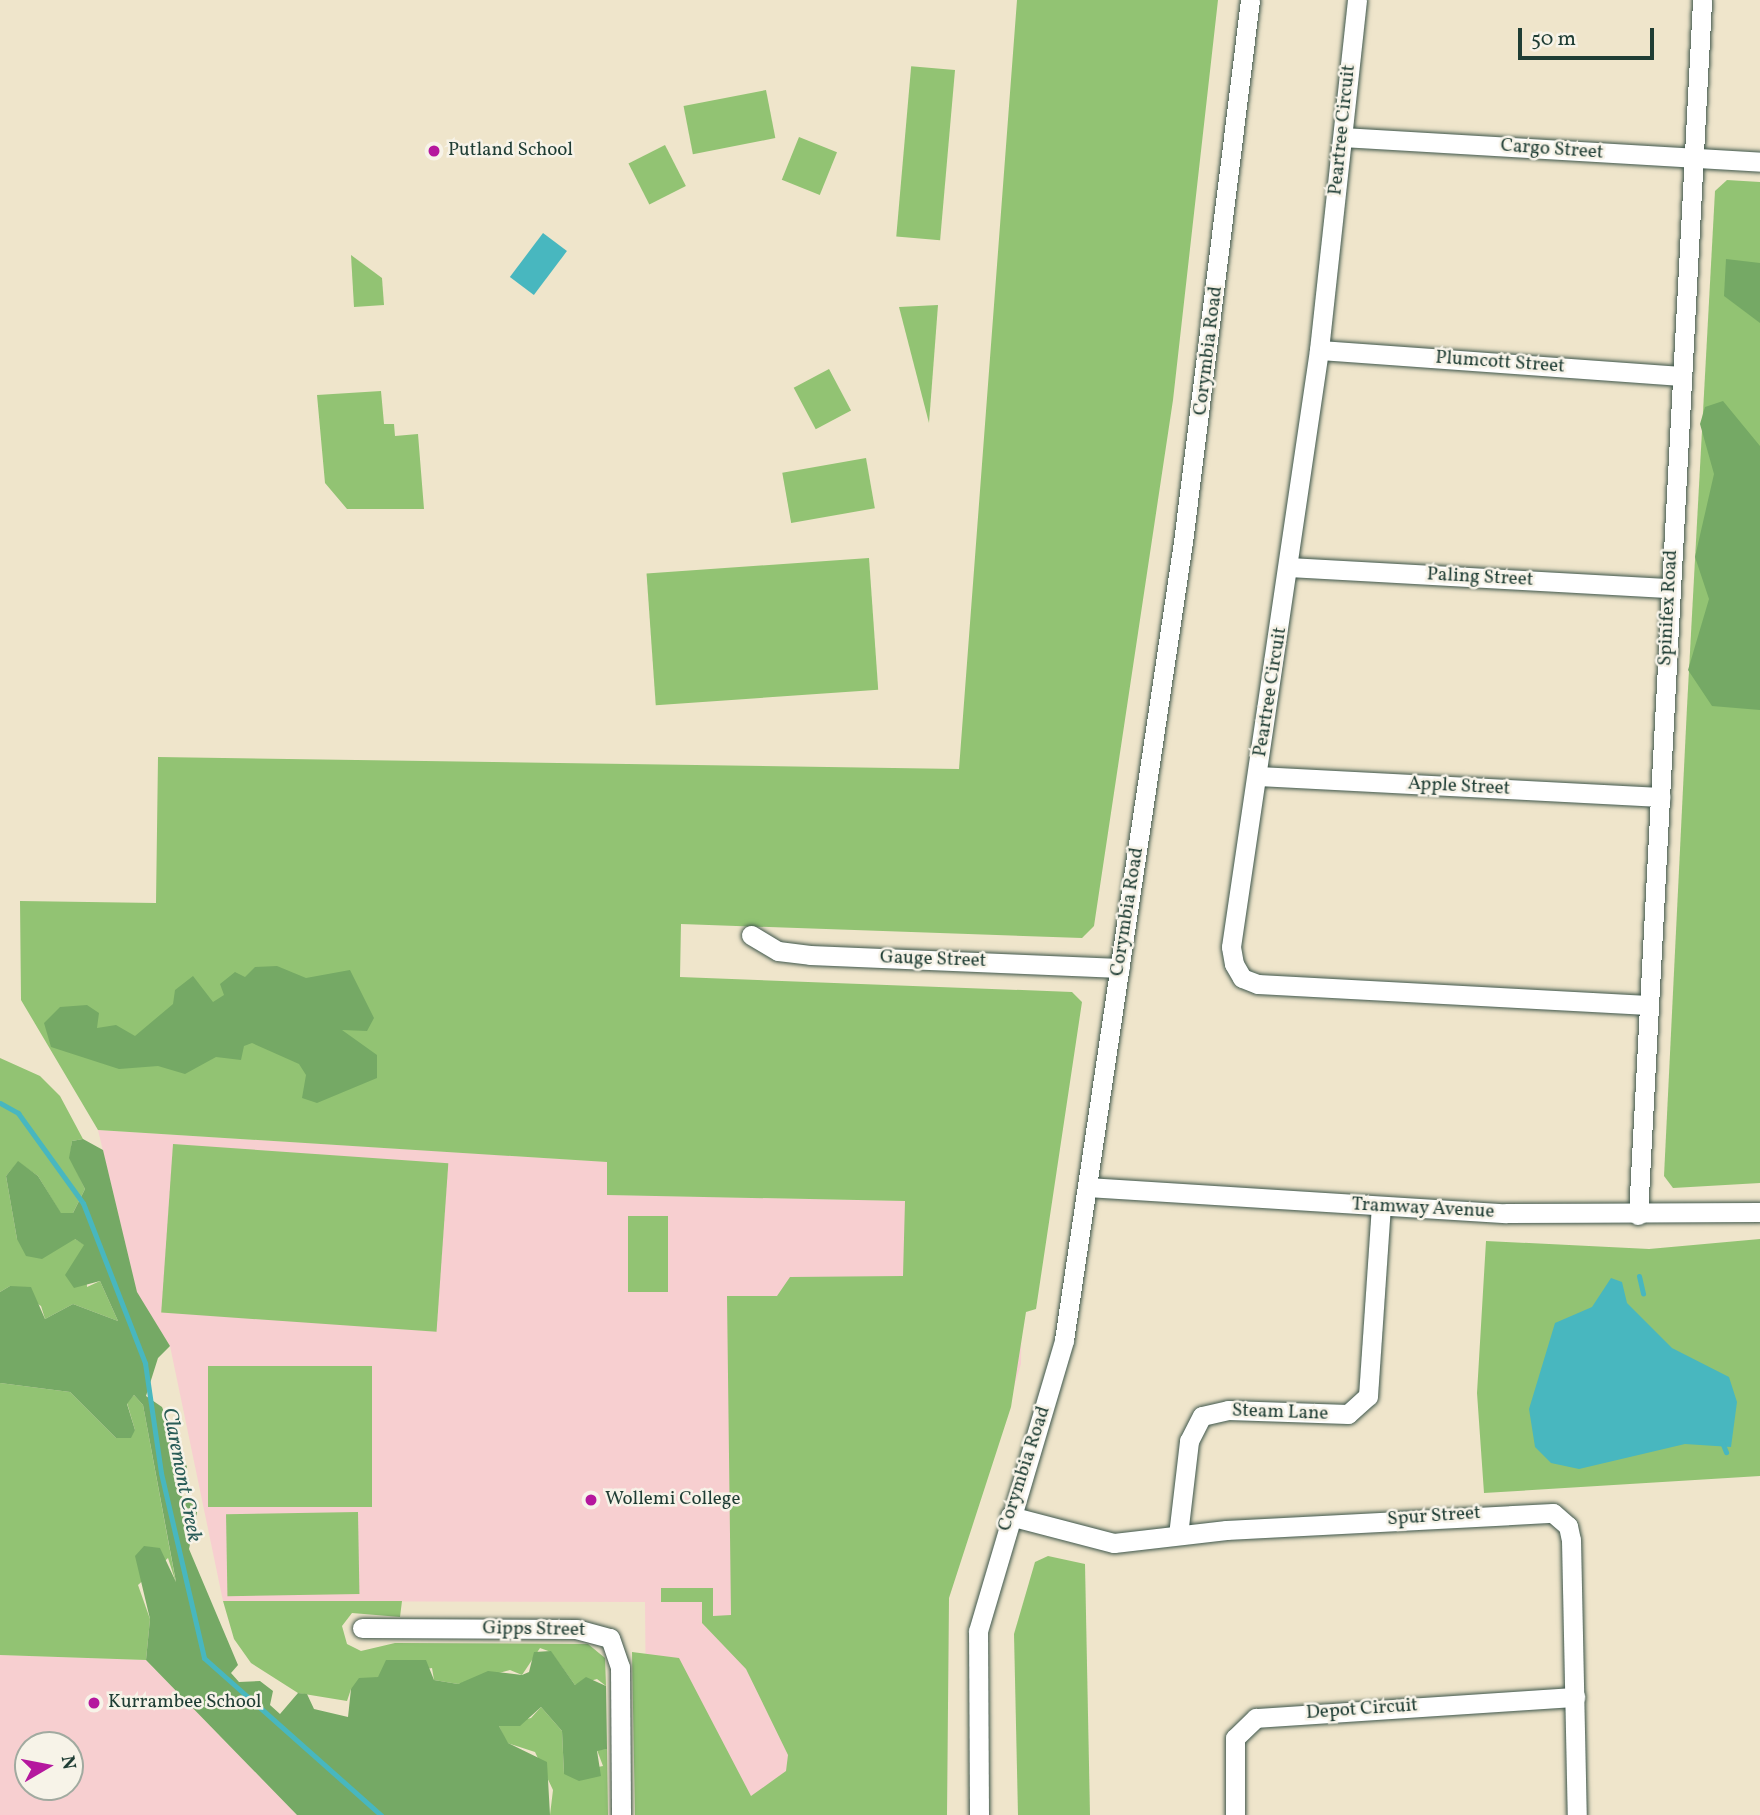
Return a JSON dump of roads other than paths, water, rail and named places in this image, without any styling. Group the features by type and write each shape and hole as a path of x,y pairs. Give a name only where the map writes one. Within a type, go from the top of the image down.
{"street":[{"name":"Corymbia Road","path":"979,1815 978,1631 1010,1516 1058,1365 1120,968 1210,348 1250,0"},
{"name":"Peartree Circuit","path":"1357,0 1319,350 1231,947 1242,978 1273,985 1647,1005"},
{"name":"Spinifex Road","path":"1638,1215 1702,0"},
{"name":"Cargo Street","path":"1343,137 1760,163"},
{"name":"Plumcott Street","path":"1319,350 1682,376"},
{"name":"Paling Street","path":"1289,567 1670,588"},
{"name":"Apple Street","path":"1258,776 1660,797"},
{"name":"Gauge Street","path":"751,935 778,951 810,955 1120,968"},
{"name":"Tramway Avenue","path":"1087,1187 1381,1207 1638,1215 1760,1212"},
{"name":"Steam Lane","path":"1178,1535 1189,1441 1202,1416 1228,1410 1348,1415 1368,1396 1381,1207"},
{"name":"Spur Street","path":"1010,1516 1091,1541 1553,1513 1568,1526 1572,1540 1577,1815"},
{"name":"Gipps Street","path":"362,1628 585,1629 610,1638 620,1667 621,1815"},
{"name":"Depot Circuit","path":"1235,1815 1235,1738 1256,1718 1575,1697"}],"water":[{"path":"543,233 567,251 534,295 510,277"},
{"path":"1611,1278 1622,1282 1627,1303 1672,1348 1729,1377 1737,1402 1731,1447 1685,1444 1579,1469 1551,1463 1535,1447 1529,1409 1555,1323 1592,1307"}],"waterway":[{"name":"Claremont Creek","path":"0,1103 18,1113 83,1203 145,1363 161,1473 204,1658 381,1815"},
{"path":"1639,1276 1643,1294"},
{"path":"1722,1442 1726,1452"}],"place":[{"name":"Putland School","path":"434,151"},
{"name":"Wollemi College","path":"591,1500"},
{"name":"Kurrambee School","path":"94,1703"}]}
